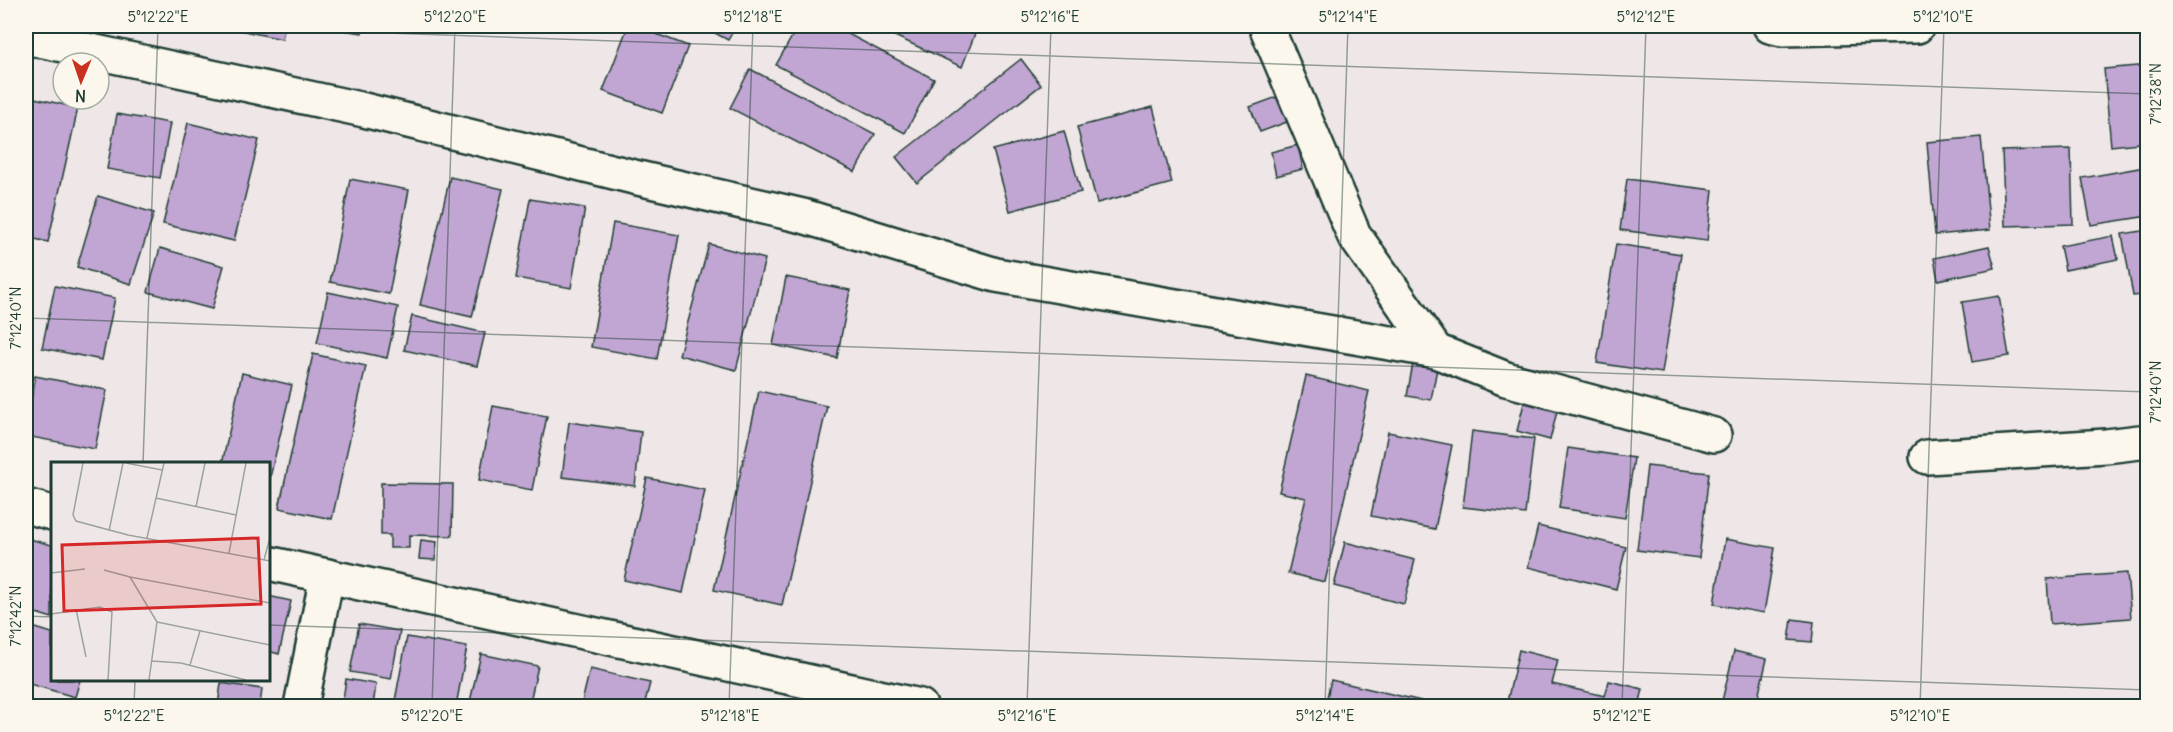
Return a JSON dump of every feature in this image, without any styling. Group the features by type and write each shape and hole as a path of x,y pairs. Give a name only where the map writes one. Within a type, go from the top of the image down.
{"street":[{"path":"1266,26 1354,235 1436,351"},
{"path":"1770,26 1782,29 1917,26"},
{"path":"26,37 364,110 803,216 996,275 1436,351 1506,379 1714,435"},
{"path":"1927,457 2106,446 2148,441"},
{"path":"26,506 51,513"},
{"path":"270,563 920,706"},
{"path":"301,706 327,576"}],"building":[{"path":"220,26 285,26 282,39"},
{"path":"314,26 363,26 362,33"},
{"path":"628,26 635,26 688,46 662,113 603,91"},
{"path":"702,26 736,26 728,40"},
{"path":"798,26 833,26 934,79 905,133 776,65"},
{"path":"873,26 978,26 962,67"},
{"path":"1021,59 1041,85 917,183 896,157"},
{"path":"2148,65 2148,142 2111,146 2104,69"},
{"path":"750,69 875,134 855,172 730,108"},
{"path":"1285,94 1295,119 1260,132 1250,107"},
{"path":"26,96 51,102 51,111 77,111 48,242 26,237"},
{"path":"1153,107 1172,183 1097,203 1077,127"},
{"path":"117,114 170,123 160,178 107,169"},
{"path":"188,123 259,140 234,241 163,224"},
{"path":"1064,131 1081,192 1010,211 993,150"},
{"path":"1981,137 1990,230 1935,235 1927,142"},
{"path":"1298,145 1303,169 1276,176 1271,152"},
{"path":"2071,149 2073,224 2005,226 2002,151"},
{"path":"2145,167 2148,216 2091,225 2082,178"},
{"path":"450,177 503,189 472,317 420,305"},
{"path":"350,179 409,190 389,294 330,282"},
{"path":"1627,179 1713,190 1707,241 1620,230"},
{"path":"98,196 154,213 131,284 77,267"},
{"path":"530,199 585,208 571,288 516,278"},
{"path":"613,223 679,235 657,359 591,347"},
{"path":"2148,230 2148,294 2133,296 2122,234"},
{"path":"2113,236 2118,259 2065,270 2060,246"},
{"path":"709,244 765,259 736,370 679,355"},
{"path":"1616,244 1681,254 1662,373 1597,363"},
{"path":"1989,246 1995,268 1938,280 1934,258"},
{"path":"160,248 224,266 212,309 148,292"},
{"path":"26,271 29,272 26,289"},
{"path":"786,277 850,290 837,358 773,345"},
{"path":"55,286 115,298 102,360 42,348"},
{"path":"328,292 398,307 387,358 317,343"},
{"path":"1999,296 2009,356 1972,362 1962,302"},
{"path":"412,316 485,333 477,366 404,350"},
{"path":"313,354 366,366 332,519 279,508"},
{"path":"1414,358 1438,363 1431,400 1407,396"},
{"path":"242,373 292,385 270,478 270,462 222,462"},
{"path":"35,376 107,390 95,449 26,436"},
{"path":"1306,376 1369,391 1325,582 1288,573 1306,498 1279,492"},
{"path":"759,391 827,406 782,605 714,590"},
{"path":"1525,399 1558,407 1550,440 1517,431"},
{"path":"493,406 547,416 532,490 479,480"},
{"path":"569,422 641,432 635,486 562,477"},
{"path":"1472,431 1534,439 1525,514 1463,507"},
{"path":"1388,432 1452,445 1435,529 1371,516"},
{"path":"1568,448 1634,458 1625,518 1559,508"},
{"path":"1647,466 1709,473 1699,558 1637,550"},
{"path":"647,478 705,490 683,593 624,580"},
{"path":"381,483 453,484 452,536 409,535 409,548 390,548 390,535 381,535"},
{"path":"1538,526 1626,547 1616,589 1528,567"},
{"path":"26,538 51,545 51,618 26,610"},
{"path":"1725,539 1775,548 1764,613 1714,604"},
{"path":"421,540 437,542 435,560 419,559"},
{"path":"1345,542 1415,560 1404,604 1334,586"},
{"path":"2127,573 2131,618 2050,624 2047,579"},
{"path":"270,596 291,601 279,654 270,652"},
{"path":"1792,619 1814,622 1812,642 1789,640"},
{"path":"359,624 400,631 391,679 350,672"},
{"path":"26,625 51,633 51,681 80,681 75,697 26,683"},
{"path":"407,637 467,647 456,706 394,706"},
{"path":"1519,650 1558,660 1552,684 1605,696 1609,681 1643,689 1639,706 1506,706"},
{"path":"1734,651 1767,659 1756,706 1721,705"},
{"path":"481,654 538,666 529,706 469,706"},
{"path":"590,669 650,683 644,706 581,706"},
{"path":"346,679 376,684 373,706 342,706"},
{"path":"1331,680 1443,706 1325,706"},
{"path":"221,683 262,689 260,706 218,706"},
{"path":"26,701 46,705 46,706 26,706"}]}
